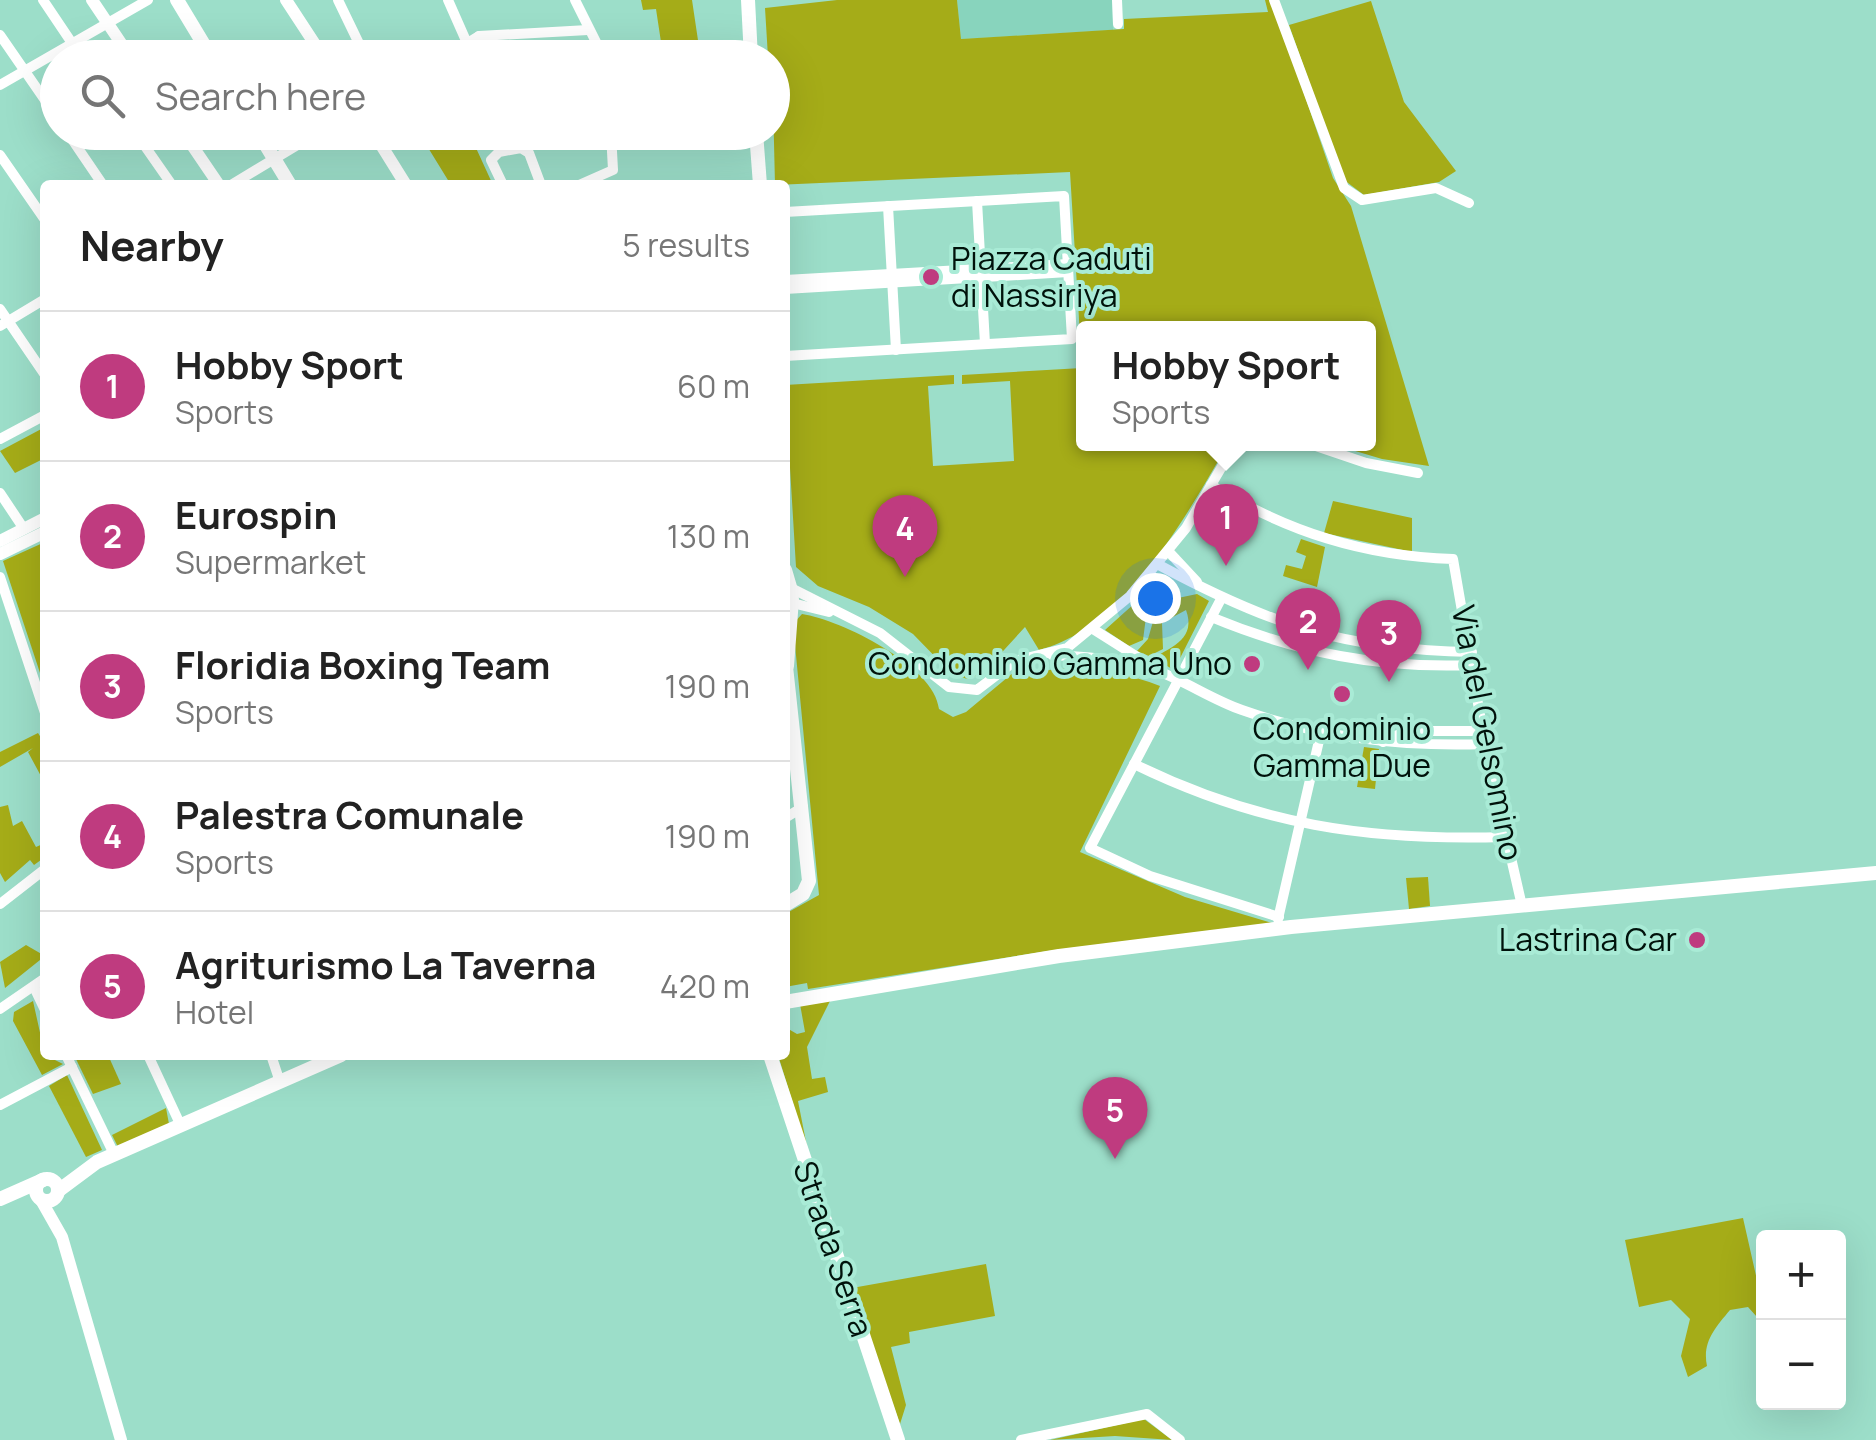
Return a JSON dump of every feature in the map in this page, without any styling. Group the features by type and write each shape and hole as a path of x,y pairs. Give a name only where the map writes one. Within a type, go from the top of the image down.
{"main road":[{"path":"178,0 201,40"},
{"path":"744,40 748,0"},
{"path":"269,150 287,180"},
{"path":"757,150 760,180"},
{"path":"790,700 808,887 790,900"},
{"path":"790,1000 1278,924 1522,906 1876,872"},
{"path":"0,1201 53,1186 114,1154 329,1060"},
{"name":"Strada Serra","path":"772,1060 898,1440"},
{"path":"0,1201 40,1199 36,1188 53,1186"}],"street":[{"path":"42,0 70,40"},
{"path":"92,0 120,40"},
{"path":"79,40 148,0"},
{"path":"286,0 312,40"},
{"path":"338,0 357,40"},
{"path":"448,0 466,40"},
{"path":"575,0 594,40"},
{"path":"1116,0 1118,24"},
{"path":"1274,0 1344,188 1362,200 1436,188 1469,203"},
{"path":"472,40 479,36 588,30"},
{"path":"0,35 40,94"},
{"path":"479,36 481,40"},
{"path":"0,85 40,62"},
{"path":"79,150 100,180"},
{"path":"148,150 169,180"},
{"path":"195,150 216,180"},
{"path":"241,180 289,150"},
{"path":"384,150 403,180"},
{"path":"501,180 492,160 499,152 510,150"},
{"path":"524,150 539,180"},
{"path":"590,180 612,170 611,150"},
{"path":"0,155 40,213"},
{"path":"790,212 1064,196 1072,339 790,356"},
{"path":"977,201 984,344"},
{"path":"888,206 896,350"},
{"path":"790,280 1068,268"},
{"path":"790,288 892,278"},
{"path":"4,324 40,301"},
{"path":"0,309 4,324 40,368"},
{"path":"0,439 40,419"},
{"path":"1051,656 1093,629 1159,565 1231,451"},
{"path":"1331,451 1366,463 1418,473"},
{"name":"Via del Gelsomino","path":"1211,486 1275,521 1344,546 1454,559 1485,744 1522,906"},
{"path":"0,493 32,531"},
{"path":"0,540 32,531"},
{"path":"0,554 32,531"},
{"path":"1169,552 1204,590"},
{"path":"1159,565 1221,599 1310,632 1395,649 1472,652"},
{"path":"0,577 40,698"},
{"path":"790,594 880,632 956,690 978,690 1015,662 1051,656 1109,659 1159,671"},
{"path":"790,594 844,616"},
{"path":"1221,599 1090,848 1150,876 1278,924 1321,732"},
{"path":"1212,617 1304,650 1392,666 1474,665"},
{"path":"1093,629 1159,671 1240,710 1321,732 1382,742 1485,744"},
{"path":"1304,650 1310,632"},
{"path":"1392,666 1395,649"},
{"path":"1382,742 1406,732 1483,731"},
{"path":"1134,764 1215,800 1300,825 1402,838 1504,837"},
{"path":"790,815 802,807"},
{"path":"1,900 40,873"},
{"path":"0,1009 40,982"},
{"path":"34,987 40,1000"},
{"path":"68,1060 114,1154"},
{"path":"154,1060 182,1126"},
{"path":"273,1060 280,1082"},
{"path":"0,1105 72,1067"},
{"path":"53,1186 62,1238 121,1440"},
{"path":"40,1199 62,1238"},
{"path":"1021,1440 1146,1414 1180,1440"}],"shaded area":[{"path":"641,0 692,0 698,40 661,40 656,9 643,10"},
{"path":"837,0 957,0 961,39 1124,29 1124,19 1268,12 1265,0 1272,0 1333,178 1351,206 1429,466 1355,451 1376,451 1376,321 1079,321 1070,172 790,184 790,180 775,180 774,150 790,150 790,40 767,40 765,8"},
{"path":"957,0 1112,0 1113,30 961,39"},
{"path":"1371,1 1404,102 1456,171 1439,182 1364,195 1344,180 1289,25"},
{"path":"429,150 477,150 491,180 448,180"},
{"path":"1076,368 1076,451 1224,451 1150,566 1099,619 1070,638 1039,650 1025,627 982,674 967,679 951,673 913,634 869,607 818,586 796,567 790,468 790,385 954,375 954,384 928,386 933,466 1014,461 1010,381 962,384 962,375"},
{"path":"40,430 40,460 15,473 0,451"},
{"path":"1333,501 1412,518 1412,552 1324,533"},
{"path":"1301,539 1325,547 1317,587 1283,576 1286,565 1302,569 1306,556 1296,552"},
{"path":"40,544 40,673 3,561"},
{"path":"1146,593 1157,605 1146,617 1143,640 1129,646 1105,630"},
{"path":"1197,594 1209,601 1174,670 1153,658 1181,640 1188,628 1186,610 1162,623 1163,649 1149,656 1137,651 1148,639 1154,618 1169,611 1178,598"},
{"path":"802,614 819,618 884,648 921,677 934,693 939,709 953,717 966,712 1014,672 1016,677 1052,670 1089,669 1160,686 1080,852 1185,897 1272,923 1048,951 808,989 807,983 790,986 790,911 819,895 793,624"},
{"path":"38,733 40,774 28,752 33,748 0,767 0,752"},
{"path":"1364,747 1379,749 1375,789 1357,787"},
{"path":"8,805 13,826 22,821 36,847 40,845 40,861 34,865 30,860 5,882 0,873 0,807"},
{"path":"1428,877 1430,906 1409,909 1406,878"},
{"path":"26,945 40,953 40,960 5,988 0,962"},
{"path":"831,999 807,1047 812,1079 825,1077 828,1092 798,1101 808,1152 780,1060 790,1060 790,1030 797,1034 805,1032 800,1004"},
{"path":"33,1001 40,1032 40,1060 63,1064 42,1075 13,1021 14,1012"},
{"path":"76,1060 110,1060 121,1084 93,1094"},
{"path":"67,1075 102,1150 86,1157 49,1086"},
{"path":"166,1108 169,1124 118,1147 112,1135"},
{"path":"1743,1218 1756,1276 1756,1316 1748,1307 1730,1310 1708,1342 1707,1366 1688,1377 1681,1356 1690,1319 1671,1300 1639,1307 1625,1240"},
{"path":"986,1264 995,1316 909,1332 910,1343 891,1347 906,1405 900,1424 852,1288"},
{"path":"1144,1419 1172,1440 1115,1436 1050,1440"}],"place":[{"name":"Piazza Caduti di Nassiriya","path":"931,277"},
{"name":"Hobby Sport","path":"1226,566"},
{"name":"Palestra Comunale","path":"905,577"},
{"name":"Condominio Gamma Uno","path":"1252,664"},
{"name":"Eurospin","path":"1308,670"},
{"name":"Floridia Boxing Team","path":"1389,682"},
{"name":"Condominio Gamma Due","path":"1342,694"},
{"name":"Lastrina Car","path":"1697,940"},
{"name":"Agriturismo La Taverna","path":"1115,1159"}]}
